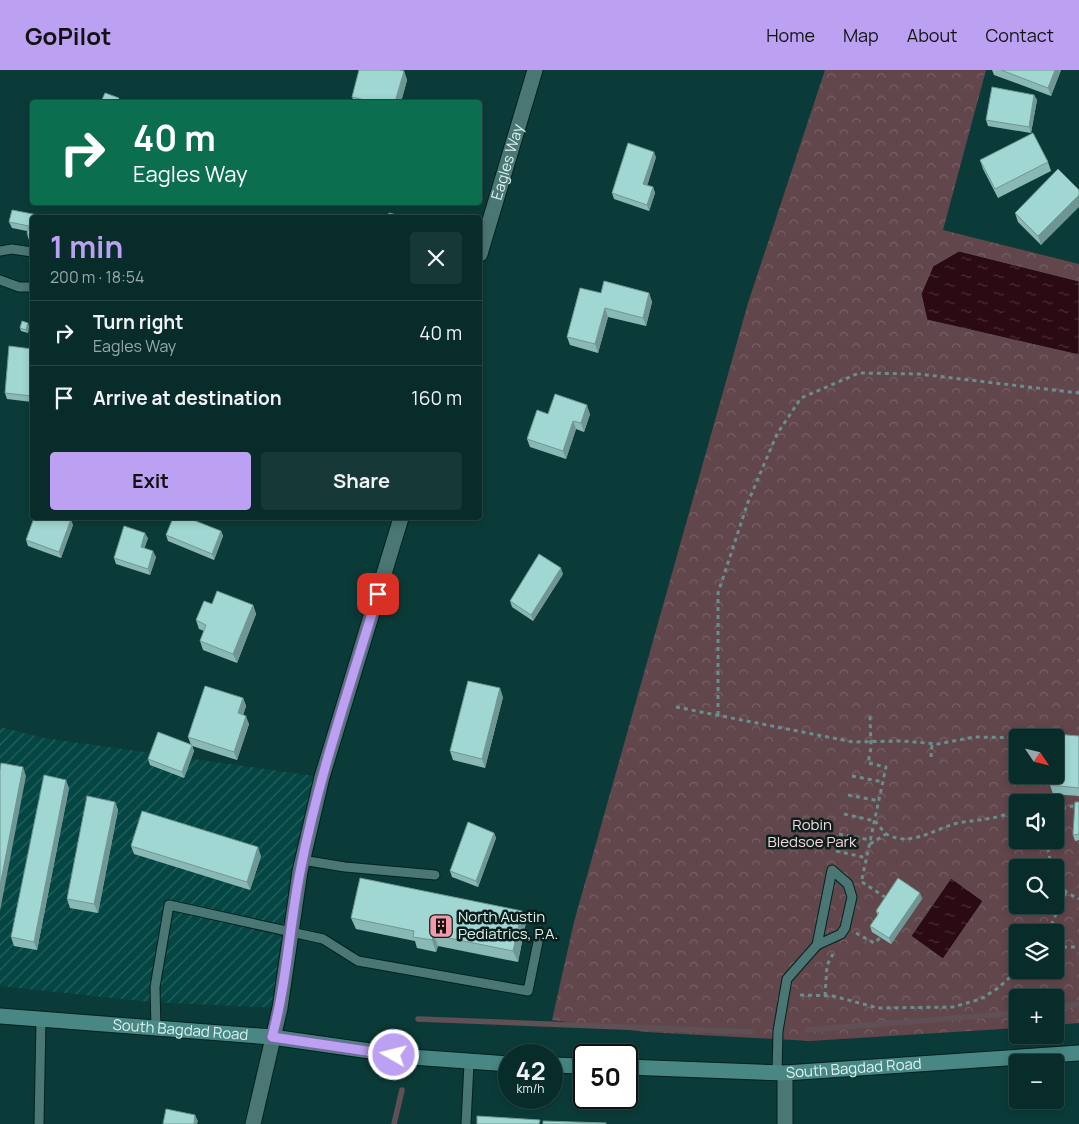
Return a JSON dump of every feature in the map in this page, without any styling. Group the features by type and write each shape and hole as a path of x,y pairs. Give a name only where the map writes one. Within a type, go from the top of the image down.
{"main road":[{"name":"South Bagdad Road","path":"0,1016 272,1037 412,1057 498,1064"},
{"name":"South Bagdad Road","path":"638,1068 781,1072 1079,1053"}],"street":[{"name":"Eagles Way","path":"482,247 535,70"},
{"path":"253,1124 280,1008 302,860 322,777 400,520"},
{"path":"781,1072 785,1124"}],"lane":[{"path":"0,251 12,249 30,252"},
{"path":"0,280 18,287 30,287"},
{"path":"302,860 345,867 434,875"},
{"path":"781,1072 778,1031 786,979 818,945 841,934 845,928 852,897 848,884 832,870 818,945"},
{"path":"156,1029 155,987 169,905 322,939 358,961 528,991 540,932"},
{"path":"39,1124 41,1020"},
{"path":"466,1124 470,1063"}],"path":[{"path":"718,715 718,594 729,556 759,476 777,434 801,398 859,373 919,374 1079,393"},
{"path":"676,707 853,742 932,744 975,737 1009,738"},
{"path":"866,864 886,768 868,764 871,742 870,715"},
{"path":"931,757 932,744"},
{"path":"852,776 883,782"},
{"path":"848,795 879,801"},
{"path":"1064,808 1079,804"},
{"path":"844,814 875,820 886,834 902,838 922,837 950,825 998,818 1009,813"},
{"path":"839,834 871,840"},
{"path":"870,845 886,834"},
{"path":"836,852 867,858"},
{"path":"861,882 889,900"},
{"path":"1064,889 1079,899"},
{"path":"1052,924 1066,892"},
{"path":"854,932 874,943 880,938"},
{"path":"1064,947 1079,947"},
{"path":"800,995 833,996 878,1008 953,1007 981,999 1009,978"}],"shaded area":[{"path":"0,727 44,738 322,777 280,1008 151,1002 0,986"}],"green space":[{"name":"Robin Bledsoe Park","path":"825,70 986,70 943,230 1079,264 1079,1023 1064,1024 1064,989 1009,989 1009,1029 810,1041 646,1032 552,1020 574,922 748,303"}],"water":[{"path":"959,251 1079,281 1079,355 927,320 921,294 933,266"},
{"path":"951,878 983,901 943,959 911,936"}],"building":[{"path":"359,70 404,71 396,100 365,100 352,97"},
{"path":"1001,70 1055,70 1048,88"},
{"path":"992,87 1034,95 1029,127 986,120"},
{"path":"105,93 119,98 118,100 102,100"},
{"path":"1033,133 1048,162 995,189 980,160"},
{"path":"628,143 654,152 643,184 653,187 647,205 612,193"},
{"path":"1058,169 1079,190 1079,195 1038,236 1015,213"},
{"path":"12,210 38,215 30,215 30,235 27,234 29,226 9,222"},
{"path":"604,281 649,293 643,318 605,308 595,344 567,337 580,288 601,293"},
{"path":"22,321 28,323 26,330 20,328"},
{"path":"9,346 30,349 30,396 5,393"},
{"path":"555,394 587,405 581,423 573,421 563,451 527,439 537,410 548,414"},
{"path":"33,520 71,520 59,552 26,540"},
{"path":"172,520 193,520 221,531 212,554 166,535"},
{"path":"124,526 145,533 141,547 153,551 148,569 114,558"},
{"path":"539,554 561,568 531,615 510,601"},
{"path":"217,591 253,605 233,654 200,641 206,625 196,620 204,601 212,604"},
{"path":"468,681 500,688 482,759 450,751"},
{"path":"205,686 243,698 238,713 246,716 234,752 188,737"},
{"path":"158,732 192,745 182,772 148,759"},
{"path":"1064,735 1079,736 1079,788 1050,785 1064,784"},
{"path":"1,763 23,767 0,886 0,770"},
{"path":"44,775 66,780 34,942 11,937"},
{"path":"87,796 115,802 94,904 67,899"},
{"path":"1075,802 1079,802 1079,834 1073,835"},
{"path":"142,811 258,847 247,882 131,846"},
{"path":"468,822 494,833 476,881 450,871"},
{"name":"North Austin Pediatrics, P.A.","path":"360,878 522,911 513,951 434,935 432,940 413,937 414,931 351,918"},
{"path":"898,878 920,893 889,938 870,926 879,913 876,911"},
{"path":"166,1109 195,1115 194,1124 163,1124"},
{"path":"477,1116 540,1120 539,1124 477,1124"},
{"path":"543,1121 606,1123 606,1124 543,1124"}],"waterway":[{"path":"1064,1006 1079,1004"},
{"path":"807,1030 1009,1014"},
{"path":"418,1019 751,1032"},
{"path":"394,1124 402,1090"}],"place":[{"name":"North Austin Pediatrics, P.A.","path":"441,926"}],"route":[{"path":"378,594 322,777 300,872 280,1008 272,1037 394,1055"}]}
